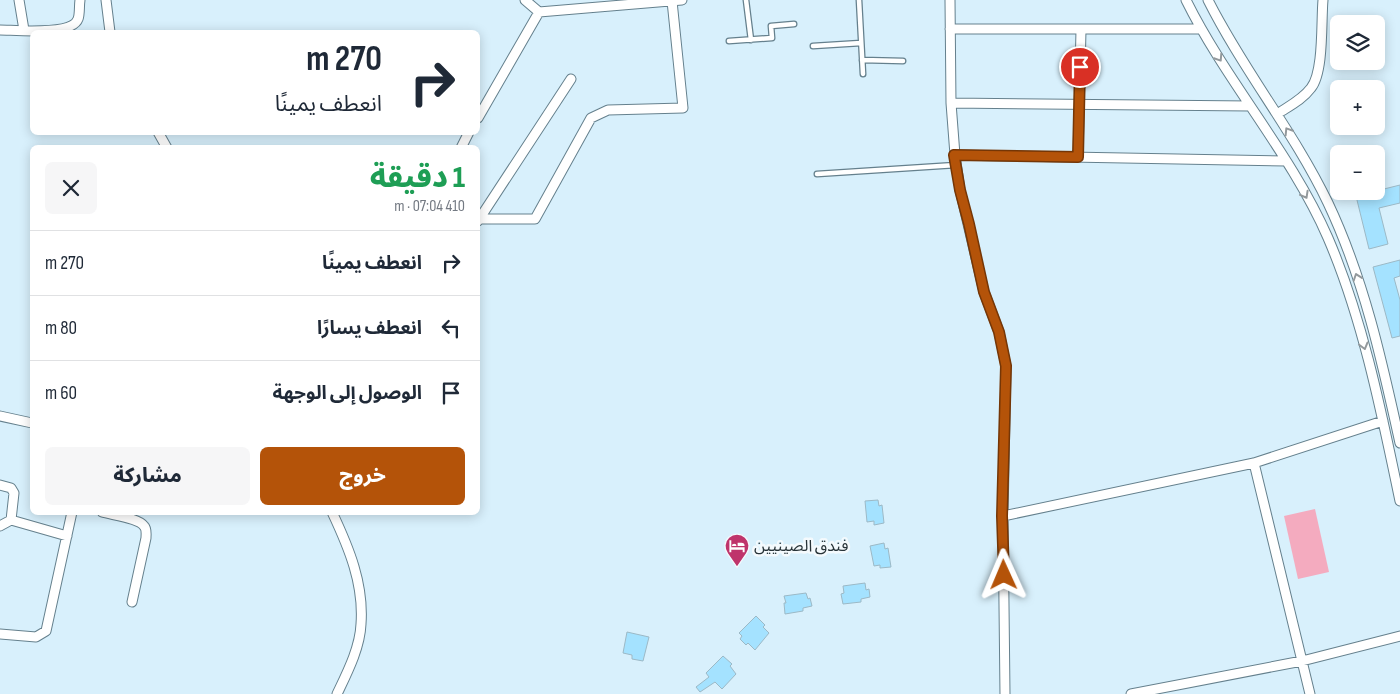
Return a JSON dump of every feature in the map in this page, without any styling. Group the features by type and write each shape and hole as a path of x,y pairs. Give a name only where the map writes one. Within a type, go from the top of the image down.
{"street":[{"path":"18,0 24,30"},
{"path":"0,30 59,30 74,25 78,19 80,0"},
{"path":"106,0 110,30"},
{"path":"525,0 538,12 682,0"},
{"path":"950,0 950,103 955,160 960,190 984,292 999,332 1006,366 1002,516 1005,694"},
{"path":"1186,0 1201,29 1286,161 1328,237 1356,315 1383,421 1400,501"},
{"path":"1208,0 1220,24 1300,151 1328,204 1352,262 1371,317 1400,443"},
{"path":"1277,114 1300,100 1312,88 1317,78 1323,0"},
{"path":"480,220 535,219 591,118 608,110 683,108 672,1"},
{"path":"480,114 538,12"},
{"path":"950,29 1201,29"},
{"path":"1078,157 1081,30"},
{"path":"480,217 571,79"},
{"path":"950,103 1250,106"},
{"path":"955,160 1078,157 1286,161"},
{"path":"0,416 30,423"},
{"path":"1002,516 1254,463 1383,421"},
{"path":"1254,463 1310,694"},
{"path":"0,485 11,488 14,493 11,520"},
{"path":"0,634 36,637 46,631 71,515"},
{"path":"114,515 138,521 144,525 146,530 146,538 132,602"},
{"path":"333,515 348,546 355,568 361,600 361,626 355,651 337,694"},
{"path":"0,526 11,520 67,536"},
{"path":"1131,694 1302,661 1400,636"}],"lane":[{"path":"746,0 751,40"},
{"path":"859,0 863,74"},
{"path":"729,41 772,38 771,26 794,24"},
{"path":"814,46 861,43"},
{"path":"862,60 903,61"},
{"path":"817,174 955,160"}],"shaded area":[{"path":"1315,509 1329,572 1298,579 1284,516"}],"building":[{"path":"1400,185 1400,203 1379,208 1388,244 1369,249 1357,200 1385,200 1385,189"},
{"path":"1400,260 1400,276 1394,278 1400,300 1400,336 1392,338 1373,267"},
{"path":"878,500 879,506 882,505 884,523 874,525 874,521 867,522 865,501"},
{"path":"884,543 885,549 888,548 891,567 880,568 880,565 874,566 870,546"},
{"path":"865,583 866,590 869,589 870,597 861,599 861,602 843,604 841,594 844,593 843,586"},
{"path":"806,593 808,599 810,598 812,606 803,608 803,611 785,614 784,603 786,603 784,596"},
{"path":"756,616 765,625 763,627 769,633 755,650 748,643 746,645 740,639 742,636 739,633"},
{"path":"627,632 649,637 643,661 632,659 632,655 623,653"},
{"path":"723,656 732,664 730,666 736,674 722,689 715,682 700,692 696,687 709,677 706,673"}],"place":[{"name":"فندق الصينيين","path":"737,567"}],"route":[{"path":"1004,575 1002,516 1006,366 999,332 984,292 960,190 954,155 1078,157 1080,67"}]}
